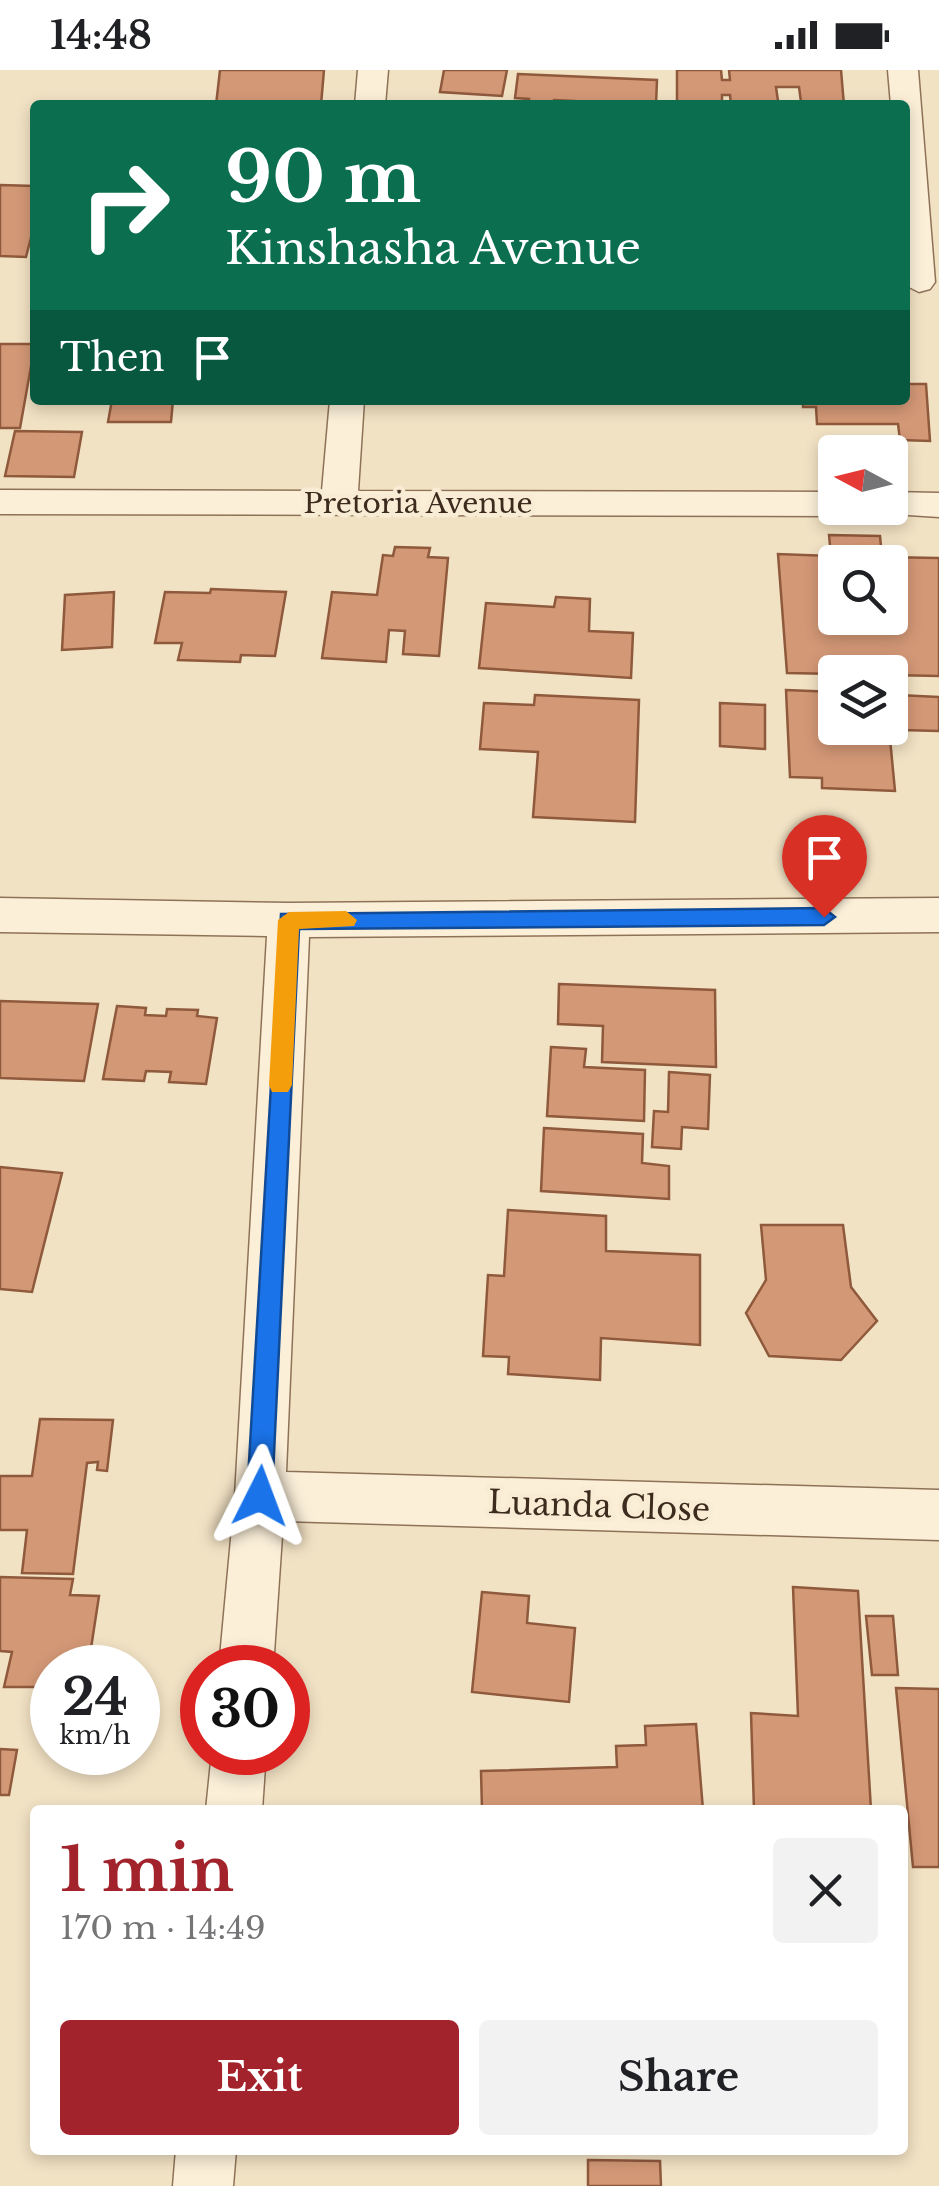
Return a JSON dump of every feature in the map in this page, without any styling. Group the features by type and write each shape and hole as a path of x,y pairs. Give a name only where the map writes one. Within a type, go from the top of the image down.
{"street":[{"path":"370,100 373,70"},
{"path":"903,70 905,100"},
{"path":"910,163 919,282"},
{"path":"339,502 347,405"},
{"name":"Pretoria Avenue","path":"0,502 818,504"},
{"path":"908,504 939,504"},
{"path":"0,914 289,920 939,916"},
{"path":"248,1645 260,1496 289,920"},
{"name":"Luanda Close","path":"260,1496 939,1515"},
{"path":"234,1805 237,1775"},
{"path":"204,2186 206,2155"}],"building":[{"path":"220,70 324,70 321,100 217,100"},
{"path":"444,70 507,70 502,96 440,92"},
{"path":"677,70 721,70 722,80 730,80 729,70 841,70 844,100 801,100 799,87 776,87 778,100 730,100 730,95 722,95 722,100 677,100"},
{"path":"518,74 657,80 656,100 515,98"},
{"path":"0,185 30,186 30,241 26,257 0,256"},
{"path":"0,344 30,344 30,372 20,428 0,428"},
{"path":"910,384 926,384 930,441 908,440 908,435 899,435 898,424 817,424 816,407 803,405 910,405"},
{"path":"111,405 173,405 171,422 108,422"},
{"path":"15,431 82,432 74,477 5,476"},
{"path":"829,535 880,536 881,545 830,545"},
{"path":"395,547 430,548 428,557 448,558 439,656 403,654 405,631 389,630 386,662 322,658 332,592 377,595 383,555 393,556"},
{"path":"778,554 818,556 818,635 908,635 908,557 939,558 939,676 908,675 908,655 818,655 818,674 787,673"},
{"path":"211,589 286,592 275,656 241,655 240,662 178,660 182,643 155,643 165,592 210,593"},
{"path":"114,592 112,647 62,650 65,595"},
{"path":"556,597 590,599 589,631 633,633 631,678 479,668 486,603 554,607"},
{"path":"786,690 818,691 818,745 891,745 895,791 822,788 822,778 790,777"},
{"path":"535,695 639,700 635,822 533,817 538,752 480,749 484,703 534,705"},
{"path":"908,695 939,697 939,731 908,730"},
{"path":"720,703 765,705 765,749 720,746"},
{"path":"559,984 715,990 716,1067 602,1062 603,1026 558,1024"},
{"path":"0,1001 98,1004 84,1081 0,1078"},
{"path":"117,1006 146,1008 145,1015 166,1016 167,1009 198,1010 197,1016 217,1018 206,1084 169,1082 171,1072 146,1071 144,1081 103,1079"},
{"path":"551,1047 586,1049 584,1067 645,1070 644,1121 547,1116"},
{"path":"669,1072 710,1075 708,1129 682,1127 681,1149 652,1147 654,1111 668,1112"},
{"path":"544,1128 643,1134 642,1163 669,1166 669,1199 541,1191"},
{"path":"0,1167 62,1173 32,1292 0,1289"},
{"path":"508,1210 606,1216 606,1251 700,1255 700,1345 601,1338 600,1380 508,1374 509,1357 483,1356 488,1275 504,1276"},
{"path":"761,1225 843,1225 851,1287 877,1321 841,1360 769,1356 746,1313 766,1280"},
{"path":"40,1419 113,1420 107,1471 97,1470 98,1462 87,1463 73,1574 22,1573 27,1530 0,1530 0,1476 32,1476"},
{"path":"0,1577 73,1579 70,1595 99,1596 92,1645 30,1645 30,1687 4,1687 12,1652 0,1651"},
{"path":"793,1587 858,1591 871,1805 754,1805 751,1713 798,1716"},
{"path":"482,1592 529,1596 527,1623 575,1628 569,1702 472,1692"},
{"path":"866,1616 893,1616 898,1675 872,1675"},
{"path":"896,1688 939,1689 939,1867 913,1867"},
{"path":"696,1724 703,1805 482,1805 481,1771 617,1767 616,1746 646,1745 645,1726"},
{"path":"0,1749 17,1750 9,1795 0,1795"},
{"path":"588,2160 660,2161 661,2186 588,2186"}],"slow traffic":[{"path":"280,1085 289,920 346,920"}],"route":[{"path":"260,1496 289,920 824,917"}]}
